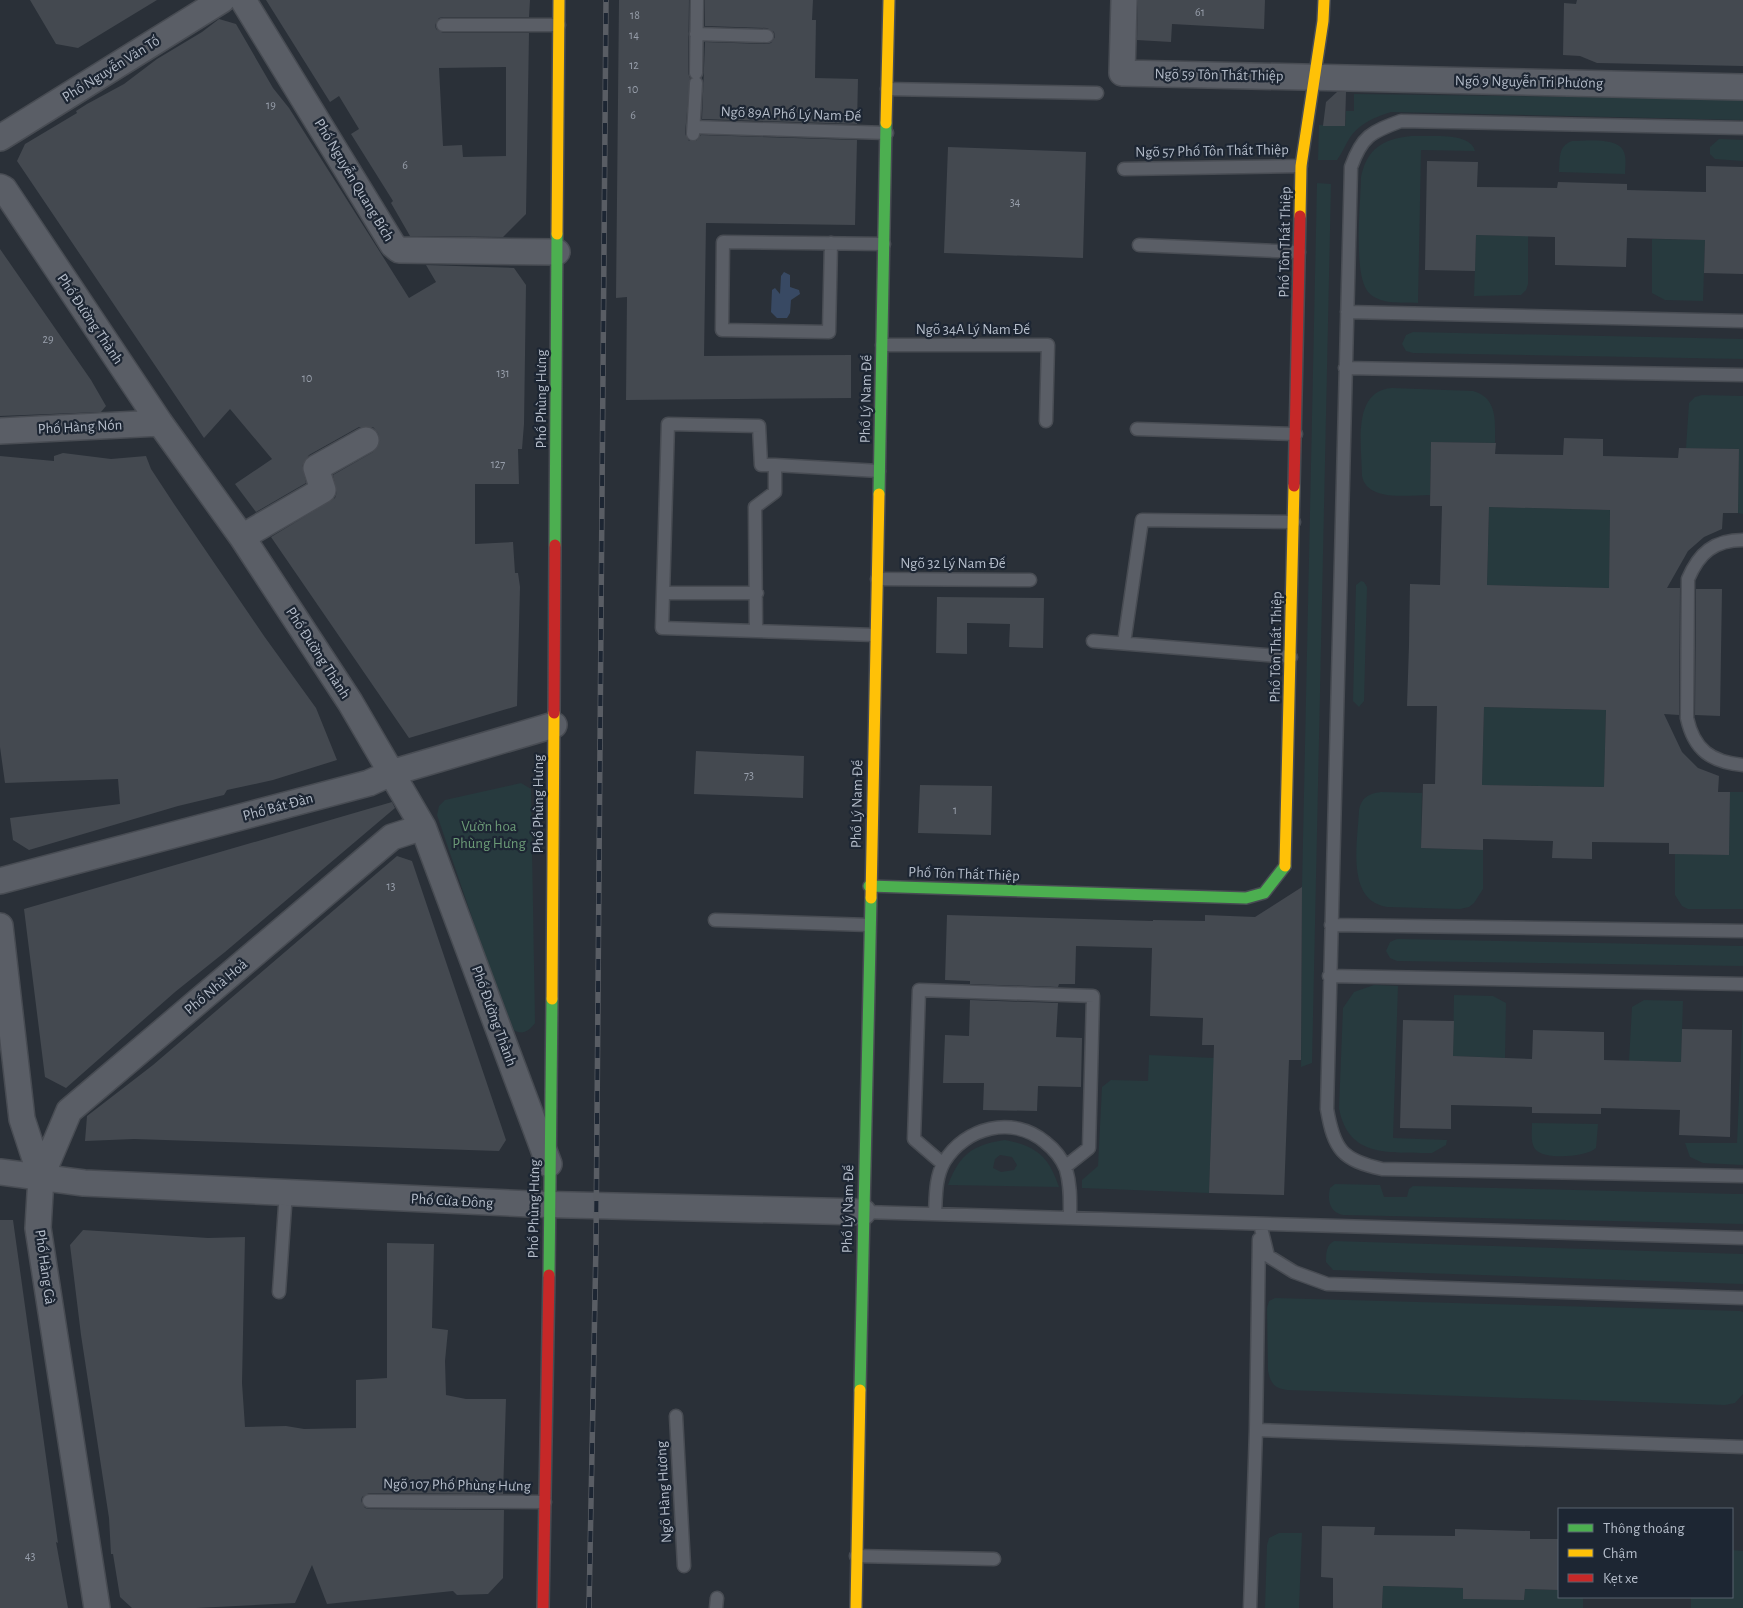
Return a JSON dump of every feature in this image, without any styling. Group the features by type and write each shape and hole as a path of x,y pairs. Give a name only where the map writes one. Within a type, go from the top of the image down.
{"street":[{"name":"Phố Nguyễn Văn Tố","path":"0,138 222,0"},
{"name":"Phố Nguyễn Quang Bích","path":"244,0 393,245 399,250 557,252"},
{"name":"Phố Phùng Hưng","path":"543,1608 550,1205 559,0"},
{"name":"Phố Lý Nam Đế","path":"856,1608 869,886 889,0"},
{"name":"Ngõ 59 Tôn Thất Thiệp","path":"1124,0 1122,73 1315,77"},
{"name":"Phố Tôn Thất Thiệp","path":"869,886 1246,898 1264,893 1285,866 1302,166 1324,0"},
{"name":"Ngõ 9 Nguyễn Tri Phương","path":"1315,77 1743,87"},
{"name":"Phố Đường Thành","path":"0,187 4,189 160,423 242,537 350,702 424,827 550,1166"},
{"name":"Phố Hàng Nón","path":"0,431 160,423"},
{"path":"242,537 323,490 316,468 366,440"},
{"name":"Phố Bát Đàn","path":"0,881 369,783 392,774 554,725"},
{"name":"Phố Nhà Hoả","path":"42,1177 69,1111 392,837 424,827"},
{"name":"Phố Hàng Gà","path":"0,926 22,1119 42,1177 38,1228 97,1608"},
{"name":"Phố Cửa Đông","path":"0,1172 84,1183 550,1205 863,1212"}],"lane":[{"name":"Ngõ 89A Phố Lý Nam Đế","path":"697,0 693,131 886,132"},
{"path":"443,25 559,25"},
{"path":"696,34 767,36"},
{"path":"888,88 1097,92"},
{"path":"1743,128 1401,121 1375,130 1358,147 1351,167 1346,312 1327,1109 1331,1134 1341,1152 1359,1164 1382,1169 1743,1176"},
{"name":"Ngõ 57 Phố Tôn Thất Thiệp","path":"1124,169 1302,166"},
{"path":"831,243 829,332 722,330 723,242 831,243 884,244"},
{"path":"1139,245 1299,252"},
{"path":"1346,312 1743,322"},
{"name":"Ngõ 34A Lý Nam Đế","path":"882,346 1048,345 1046,421"},
{"path":"1345,368 1743,375"},
{"path":"875,635 662,628 668,424 759,426 761,465 879,471"},
{"path":"1137,430 1296,434"},
{"path":"756,631 755,507 775,492 775,465"},
{"path":"1124,643 1142,520 1294,522"},
{"path":"1743,540 1729,540 1710,548 1696,561 1688,579 1687,678 1687,718 1691,734 1699,748 1729,764 1743,765"},
{"name":"Ngõ 32 Lý Nam Đế","path":"876,579 1030,580"},
{"path":"663,593 757,593"},
{"path":"1093,641 1291,657"},
{"path":"715,920 869,925"},
{"path":"1331,925 1743,931"},
{"path":"1329,976 1743,984"},
{"path":"943,1164 914,1139 919,990 1094,996 1089,1148 1066,1167"},
{"path":"935,1214 937,1184 943,1164 956,1146 974,1133 994,1127 1016,1128 1037,1135 1054,1149 1066,1167 1070,1188 1070,1218"},
{"path":"279,1292 286,1192"},
{"path":"863,1212 1743,1238"},
{"path":"1260,1224 1268,1256 1294,1272 1328,1284 1743,1298"},
{"path":"1250,1608 1260,1224"},
{"name":"Ngõ Hàng Hương","path":"676,1416 684,1566"},
{"path":"1256,1430 1743,1447"},
{"name":"Ngõ 107 Phố Phùng Hưng","path":"369,1500 545,1502"},
{"path":"856,1556 994,1559"}],"green space":[{"path":"1354,94 1743,99 1743,120 1391,112 1373,119 1357,129 1337,160 1318,160 1319,125 1345,126 1346,111 1354,111"},
{"path":"1448,136 1466,140 1475,151 1421,150 1418,303 1393,302 1375,298 1364,286 1359,257 1361,177 1367,159 1377,147 1384,143 1401,137"},
{"path":"1719,139 1743,140 1743,161 1715,159 1710,154 1710,147"},
{"path":"1572,141 1607,141 1619,146 1625,156 1625,174 1559,172 1562,149 1567,143"},
{"path":"1317,183 1331,184 1312,1063 1301,1067 1302,887"},
{"path":"1476,235 1528,236 1528,284 1526,290 1521,295 1474,296"},
{"path":"1652,239 1705,240 1703,301 1665,300 1652,293"},
{"path":"1413,332 1743,339 1743,359 1413,353 1406,351 1402,344 1406,335"},
{"path":"1392,388 1473,391 1481,394 1487,399 1493,411 1495,443 1431,442 1430,495 1401,496 1372,490 1365,484 1362,476 1361,436 1364,410 1370,399 1379,391"},
{"path":"1702,395 1743,396 1743,514 1738,513 1739,449 1686,448 1689,403 1695,397"},
{"path":"1489,507 1610,510 1609,588 1487,585"},
{"path":"1361,581 1367,587 1364,701 1359,707 1353,701 1356,585"},
{"path":"1484,707 1606,710 1604,787 1482,785"},
{"name":"Vườn hoa Phùng Hưng","path":"521,783 531,789 535,1023 529,1030 523,1032 516,1031 509,1026 437,815 439,806 445,800"},
{"path":"1381,792 1422,793 1421,848 1483,850 1483,889 1474,903 1469,907 1460,909 1387,907 1374,902 1365,894 1359,882 1357,868 1356,852 1359,810 1366,797"},
{"path":"1730,792 1743,792 1743,909 1688,909 1682,906 1675,895 1675,854 1729,855"},
{"path":"1397,939 1743,946 1743,966 1397,961 1390,958 1386,951 1390,942"},
{"path":"1374,985 1398,986 1393,1138 1447,1140 1446,1145 1432,1153 1401,1153 1374,1149 1362,1144 1352,1136 1344,1125 1339,1108 1343,1008 1354,992"},
{"path":"1454,995 1493,996 1506,1003 1505,1058 1453,1056"},
{"path":"1644,1000 1683,1001 1681,1062 1629,1061 1632,1007"},
{"path":"1743,1002 1743,1165 1703,1163 1690,1157 1685,1143 1737,1143"},
{"path":"1149,1055 1214,1058 1209,1193 1082,1188 1082,1180 1098,1166 1102,1087 1111,1080 1148,1081"},
{"path":"1532,1123 1598,1124 1596,1148 1584,1154 1566,1156 1541,1153 1536,1150 1533,1144"},
{"path":"1005,1140 1026,1146 1040,1154 1051,1168 1059,1187 948,1185 963,1158 976,1148","holes":["1000,1155 1012,1157 1017,1165 1014,1170 1001,1172 993,1168 995,1159"]},
{"path":"1335,1184 1380,1185 1384,1197 1407,1197 1409,1189 1413,1186 1743,1194 1743,1224 1343,1215 1332,1209 1330,1205 1330,1188"},
{"path":"1334,1241 1743,1254 1743,1284 1333,1270 1326,1262 1326,1253 1328,1247"},
{"path":"1275,1298 1740,1311 1743,1312 1743,1394 1735,1403 1725,1405 1287,1390 1274,1385 1268,1371 1267,1308 1269,1301"},
{"path":"1279,1533 1302,1533 1299,1608 1265,1608 1267,1545 1269,1538"},
{"path":"1733,1550 1743,1551 1743,1608 1691,1608 1691,1598 1733,1598"},
{"path":"1383,1586 1463,1588 1463,1599 1524,1600 1525,1589 1558,1590 1558,1598 1583,1598 1583,1608 1382,1608"}],"water":[{"path":"784,272 790,275 790,287 799,290 800,294 791,300 790,313 787,318 777,318 771,312 772,290 775,288 780,294 781,276"}],"building":[{"path":"30,0 157,0 78,48 56,44"},
{"path":"266,0 530,0 529,17 443,17 439,18 435,25 436,29 443,33 529,33 526,214 503,237 410,236 391,203 393,201 351,134 359,129 339,96 330,102","holes":["506,67 506,156 463,157 462,145 443,146 439,68"]},
{"path":"619,0 689,0 688,73 690,78 685,134 689,141 696,141 701,135 857,140 855,225 706,223 704,356 851,355 851,398 626,400 627,297 616,298"},
{"path":"705,0 813,0 812,20 816,20 815,78 858,79 857,124 702,119 705,42 767,44 771,43 775,37 774,32 767,28 705,26"},
{"path":"1138,0 1265,0 1264,29 1172,24 1171,42 1137,40"},
{"path":"1577,0 1743,0 1743,66 1597,63 1580,56 1563,55 1564,3 1576,4"},
{"path":"219,19 236,24 273,88 289,108 409,298 436,282 426,265 514,268 526,285 524,424 522,449 518,449 519,484 475,484 475,544 513,542 515,573 518,573 520,587 517,706 409,738 271,537 335,498 337,492 333,475 373,452 380,441 378,433 373,427 359,427 309,455 302,466 306,483 256,512 235,484 272,459 230,409 204,438 17,161 25,144 77,113 76,111 87,104 124,84 157,59 202,32"},
{"path":"1337,92 1346,92 1345,126 1323,126 1326,102"},
{"path":"948,147 1086,152 1083,258 944,253"},
{"path":"1427,161 1478,162 1477,187 1557,188 1558,182 1627,184 1627,190 1706,192 1706,166 1743,167 1743,274 1704,273 1705,240 1627,238 1626,267 1555,265 1555,237 1476,235 1475,271 1425,270"},
{"path":"0,249 91,380 106,406 101,412 0,416"},
{"path":"1564,438 1603,439 1603,456 1678,458 1679,448 1739,449 1738,513 1723,513 1722,529 1704,537 1688,551 1667,588 1680,588 1679,715 1664,714 1682,752 1698,768 1719,776 1718,792 1730,792 1729,855 1669,854 1669,843 1592,842 1592,859 1552,858 1553,841 1483,839 1483,850 1421,848 1423,784 1435,784 1437,706 1407,706 1410,584 1440,585 1442,506 1430,506 1431,442 1496,443 1495,454 1563,455","holes":["1489,507 1610,510 1609,588 1487,585","1484,707 1606,710 1604,787 1482,785"]},
{"path":"63,453 111,459 146,456 151,469 174,504 264,636 316,708 337,760 273,780 227,790 224,795 178,806 29,850 13,840 10,818 120,804 118,779 5,783 0,747 0,456 54,461 54,456"},
{"path":"1696,589 1722,589 1720,716 1695,715"},
{"path":"937,597 1044,598 1043,648 1009,647 1010,624 967,623 967,654 936,653"},
{"path":"696,751 804,756 803,798 694,794"},
{"path":"920,785 992,786 991,835 918,833"},
{"path":"392,802 395,808 175,992 66,1088 45,1077 24,909"},
{"path":"397,856 412,861 506,1140 499,1151 134,1139 85,1141 87,1116 153,1065"},
{"path":"1302,887 1301,1060 1289,1060 1284,1195 1209,1193 1214,1045 1202,1045 1203,1018 1150,1016 1152,948 1076,946 1075,984 1059,984 1058,987 970,984 970,981 945,980 947,915 1205,921 1205,915 1255,917"},
{"path":"970,1000 1058,1003 1056,1037 1082,1038 1081,1087 1038,1086 1037,1111 983,1110 984,1083 943,1083 945,1035 969,1036"},
{"path":"1403,1020 1454,1021 1453,1056 1532,1059 1533,1030 1604,1032 1604,1060 1681,1062 1682,1029 1732,1030 1730,1137 1679,1135 1680,1110 1601,1108 1601,1114 1532,1113 1532,1107 1451,1105 1451,1129 1400,1128"},
{"path":"0,1220 13,1220 58,1543 56,1542 68,1608 0,1608"},
{"path":"83,1230 208,1238 245,1237 242,1383 245,1427 356,1428 356,1380 387,1378 387,1243 434,1244 432,1328 448,1330 445,1361 446,1395 466,1399 506,1399 503,1494 369,1493 362,1497 361,1501 365,1508 369,1509 504,1510 503,1578 488,1594 457,1595 453,1591 327,1604 312,1565 295,1603 196,1608 132,1608 120,1597 113,1554 111,1554 109,1518 81,1335 70,1245"},
{"path":"1322,1526 1375,1527 1374,1535 1455,1536 1455,1529 1530,1531 1530,1539 1558,1539 1558,1590 1525,1589 1524,1600 1463,1599 1463,1588 1383,1586 1382,1608 1333,1608 1333,1578 1321,1577"}],"railway":[{"path":"589,1608 596,1244 606,0"}],"traffic: fast":[{"path":"879,494 886,123"},
{"path":"555,545 557,234"},
{"path":"869,886 1246,898 1264,893 1285,866"},
{"path":"860,1390 871,898"},
{"path":"549,1275 552,999"}],"traffic: slow":[{"path":"557,234 559,0"},
{"path":"886,123 889,0"},
{"path":"1300,216 1301,166 1323,21 1324,0"},
{"path":"1285,866 1294,486"},
{"path":"871,898 879,494"},
{"path":"552,999 554,713"},
{"path":"856,1608 860,1390"}],"traffic: jam":[{"path":"1294,486 1300,216"},
{"path":"554,713 555,545"},
{"path":"543,1608 549,1275"}]}
